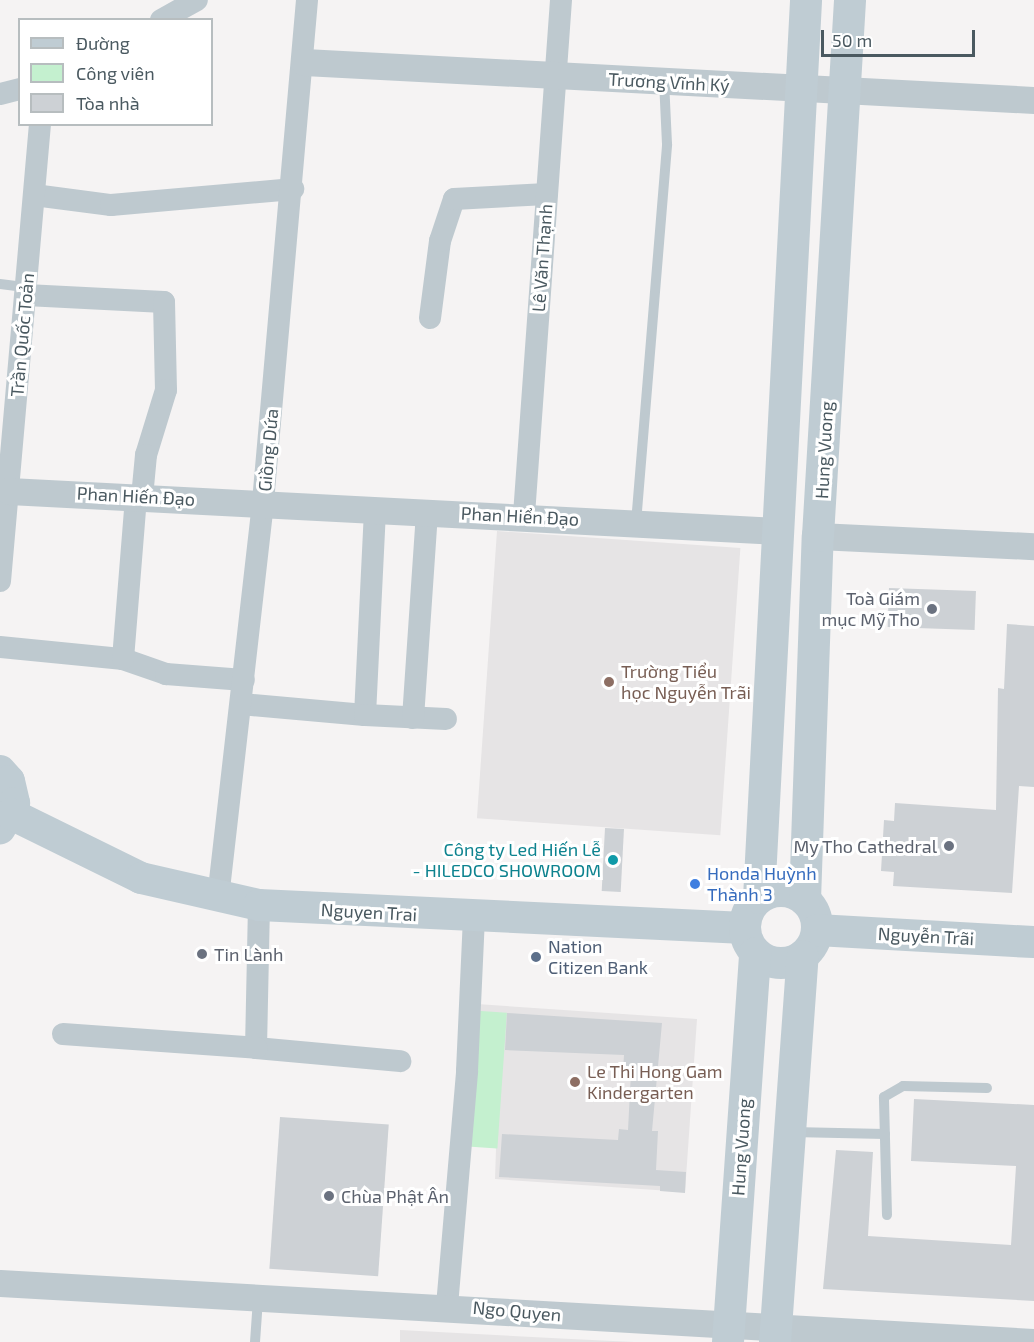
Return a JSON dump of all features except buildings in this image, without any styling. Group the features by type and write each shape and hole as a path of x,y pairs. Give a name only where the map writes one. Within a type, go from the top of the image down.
{"main road":[{"path":"750,941 759,898 806,0"},
{"name":"Hung Vuong","path":"805,900 818,536 850,0"},
{"path":"0,771 13,792 5,821"},
{"name":"Nguyen Trai","path":"5,821 141,878 218,898 259,905 474,918 750,941 778,964 810,943"},
{"path":"759,898 781,891 805,900 810,943 789,1132 776,1336"},
{"name":"Hung Vuong","path":"729,1334 750,941"},
{"name":"Nguyễn Trãi","path":"810,943 1034,942"}],"street":[{"path":"165,18 197,0"},
{"name":"Giồng Dứa","path":"218,898 263,502 293,189 307,0"},
{"name":"Lê Văn Thạnh","path":"524,515 561,0"},
{"name":"Trương Vĩnh Ký","path":"304,62 800,90 1034,100"},
{"path":"0,94 18,90"},
{"name":"Trần Quốc Toản","path":"0,582 40,126"},
{"path":"34,195 111,205 293,189"},
{"path":"430,318 440,241 454,199 547,194"},
{"path":"26,291 164,302 166,390 146,455 139,497 123,659"},
{"name":"Phan Hiến Đạo","path":"9,491 263,502"},
{"name":"Phan Hiển Đạo","path":"263,502 777,531"},
{"path":"364,715 375,509"},
{"path":"413,718 427,511"},
{"path":"818,536 1034,546"},
{"path":"0,647 123,659 158,673 244,680"},
{"path":"241,704 364,715 446,719"},
{"path":"256,1048 259,905"},
{"path":"447,1306 467,1071 474,918"},
{"path":"63,1034 400,1061"},
{"name":"Ngo Quyen","path":"0,1283 258,1299 447,1306 729,1334 1034,1342"}],"lane":[{"path":"636,524 667,144 664,81"},
{"path":"0,284 26,291"},
{"path":"887,1215 884,1097 892,1088 987,1088"},
{"path":"789,1132 885,1134"},
{"path":"255,1342 258,1299"}],"shaded area":[{"name":"Trường Tiểu học Nguyễn Trãi","path":"497,531 740,548 720,835 477,818"},
{"name":"Le Thi Hong Gam Kindergarten","path":"462,1003 697,1019 685,1192 495,1179 496,1149"},
{"path":"400,1330 571,1339 634,1342 400,1342"}],"green space":[{"path":"466,1010 507,1013 497,1149 457,1146"}],"place":[{"name":"Toà Giám mục Mỹ Tho","path":"932,609"},
{"name":"Trường Tiểu học Nguyễn Trãi","path":"609,682"},
{"name":"My Tho Cathedral","path":"949,846"},
{"name":"Công ty Led Hiến Lễ - HILEDCO SHOWROOM","path":"613,860"},
{"name":"Honda Huỳnh Thành 3","path":"695,884"},
{"name":"Tin Lành","path":"202,954"},
{"name":"Nation Citizen Bank","path":"536,957"},
{"name":"Le Thi Hong Gam Kindergarten","path":"575,1082"},
{"name":"Chùa Phật Ân","path":"329,1196"}]}
